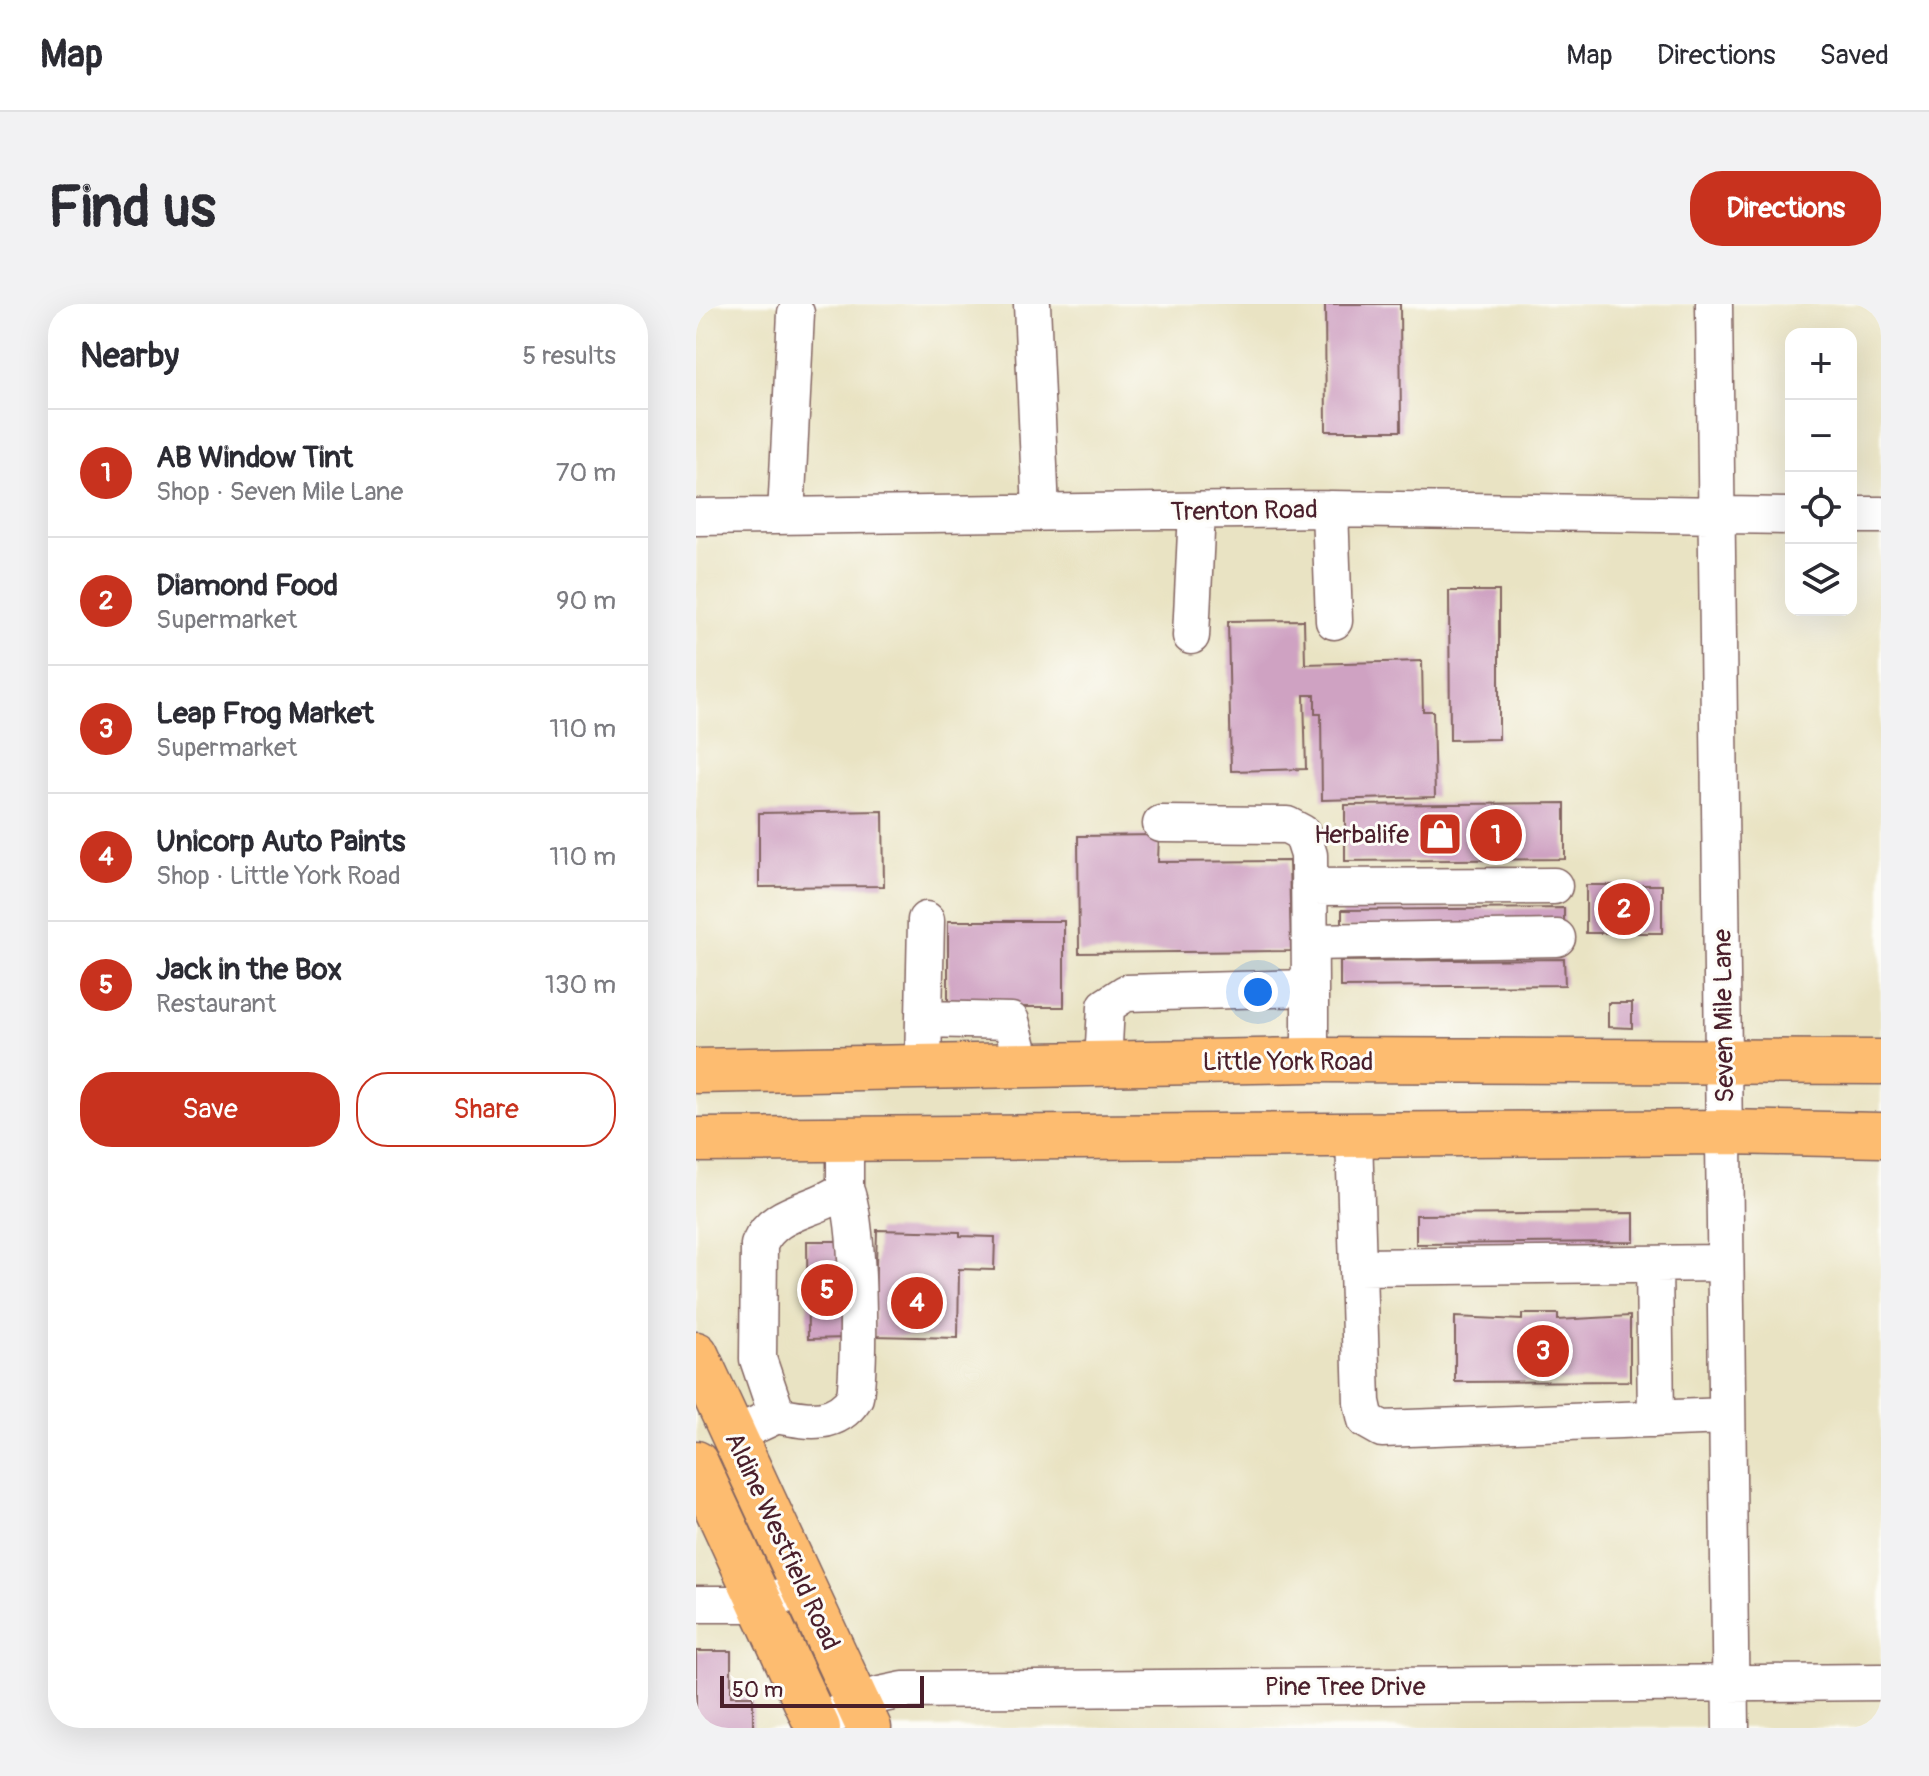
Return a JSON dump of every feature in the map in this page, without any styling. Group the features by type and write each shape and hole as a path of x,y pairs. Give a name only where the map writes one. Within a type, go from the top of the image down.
{"main road":[{"name":"Little York Road","path":"696,1071 1310,1060 1881,1062"},
{"path":"696,1161 717,1140 1724,1132 1881,1135"},
{"name":"Aldine Westfield Road","path":"696,1354 864,1716"},
{"name":"Aldine Westfield Road","path":"696,1463 817,1726"}],"street":[{"path":"1032,304 1041,512"},
{"name":"Seven Mile Lane","path":"1714,304 1731,1728"},
{"path":"786,516 796,313"},
{"path":"1330,509 1334,621"},
{"name":"Trenton Road","path":"696,517 1330,509 1715,518 1785,516"},
{"path":"1191,636 1197,511"},
{"path":"1857,515 1881,515"},
{"path":"1161,824 1295,827 1307,842 1310,1060"},
{"path":"1309,887 1554,886"},
{"path":"923,1067 926,920"},
{"path":"1310,942 1557,938"},
{"path":"1103,1064 1106,1006 1126,993 1310,988"},
{"path":"924,1019 1011,1021 1023,1065"},
{"path":"1354,1136 1362,1402 1366,1420 1382,1429 1727,1416"},
{"path":"734,1435 777,1415 831,1420 846,1410 855,1397 855,1232 852,1203 845,1189 845,1140"},
{"path":"777,1415 758,1359 759,1245 764,1233 779,1217 828,1203 845,1189"},
{"path":"1358,1267 1725,1263"},
{"path":"1654,1264 1656,1419"},
{"path":"696,1604 761,1604 805,1588"},
{"name":"Pine Tree Drive","path":"817,1726 864,1716 903,1690 1881,1682"}],"building":[{"path":"1325,304 1400,304 1401,431 1326,431"},
{"path":"1449,591 1499,591 1499,739 1450,740"},
{"path":"1304,620 1305,664 1422,661 1423,711 1433,711 1435,797 1322,800 1321,714 1315,714 1315,695 1304,695 1306,769 1231,771 1228,621"},
{"path":"1565,803 1565,859 1345,861 1345,805"},
{"path":"883,811 884,886 759,887 759,813"},
{"path":"1159,835 1158,862 1289,861 1291,951 1079,953 1078,836"},
{"path":"1586,885 1662,885 1662,933 1586,933"},
{"path":"1564,908 1564,926 1342,928 1342,910"},
{"path":"948,921 1064,921 1064,1007 948,1007"},
{"path":"1564,959 1565,985 1340,987 1340,961"},
{"path":"1608,1003 1632,1003 1632,1028 1608,1027"},
{"path":"1634,1213 1634,1242 1416,1244 1416,1215"},
{"path":"877,1230 960,1232 960,1236 995,1237 994,1270 959,1269 958,1338 874,1336"},
{"path":"807,1241 846,1241 846,1338 808,1339"},
{"path":"1522,1314 1558,1314 1558,1320 1630,1316 1630,1381 1455,1382 1455,1317 1522,1320"},
{"path":"696,1651 731,1651 731,1696 753,1696 753,1728 696,1728"}],"place":[{"name":"Herbalife","path":"1440,834"},
{"name":"AB Window Tint","path":"1496,835"},
{"name":"Diamond Food","path":"1624,909"},
{"name":"Jack in the Box","path":"827,1290"},
{"name":"Unicorp Auto Paints","path":"917,1303"},
{"name":"Leap Frog Market","path":"1543,1351"}]}
